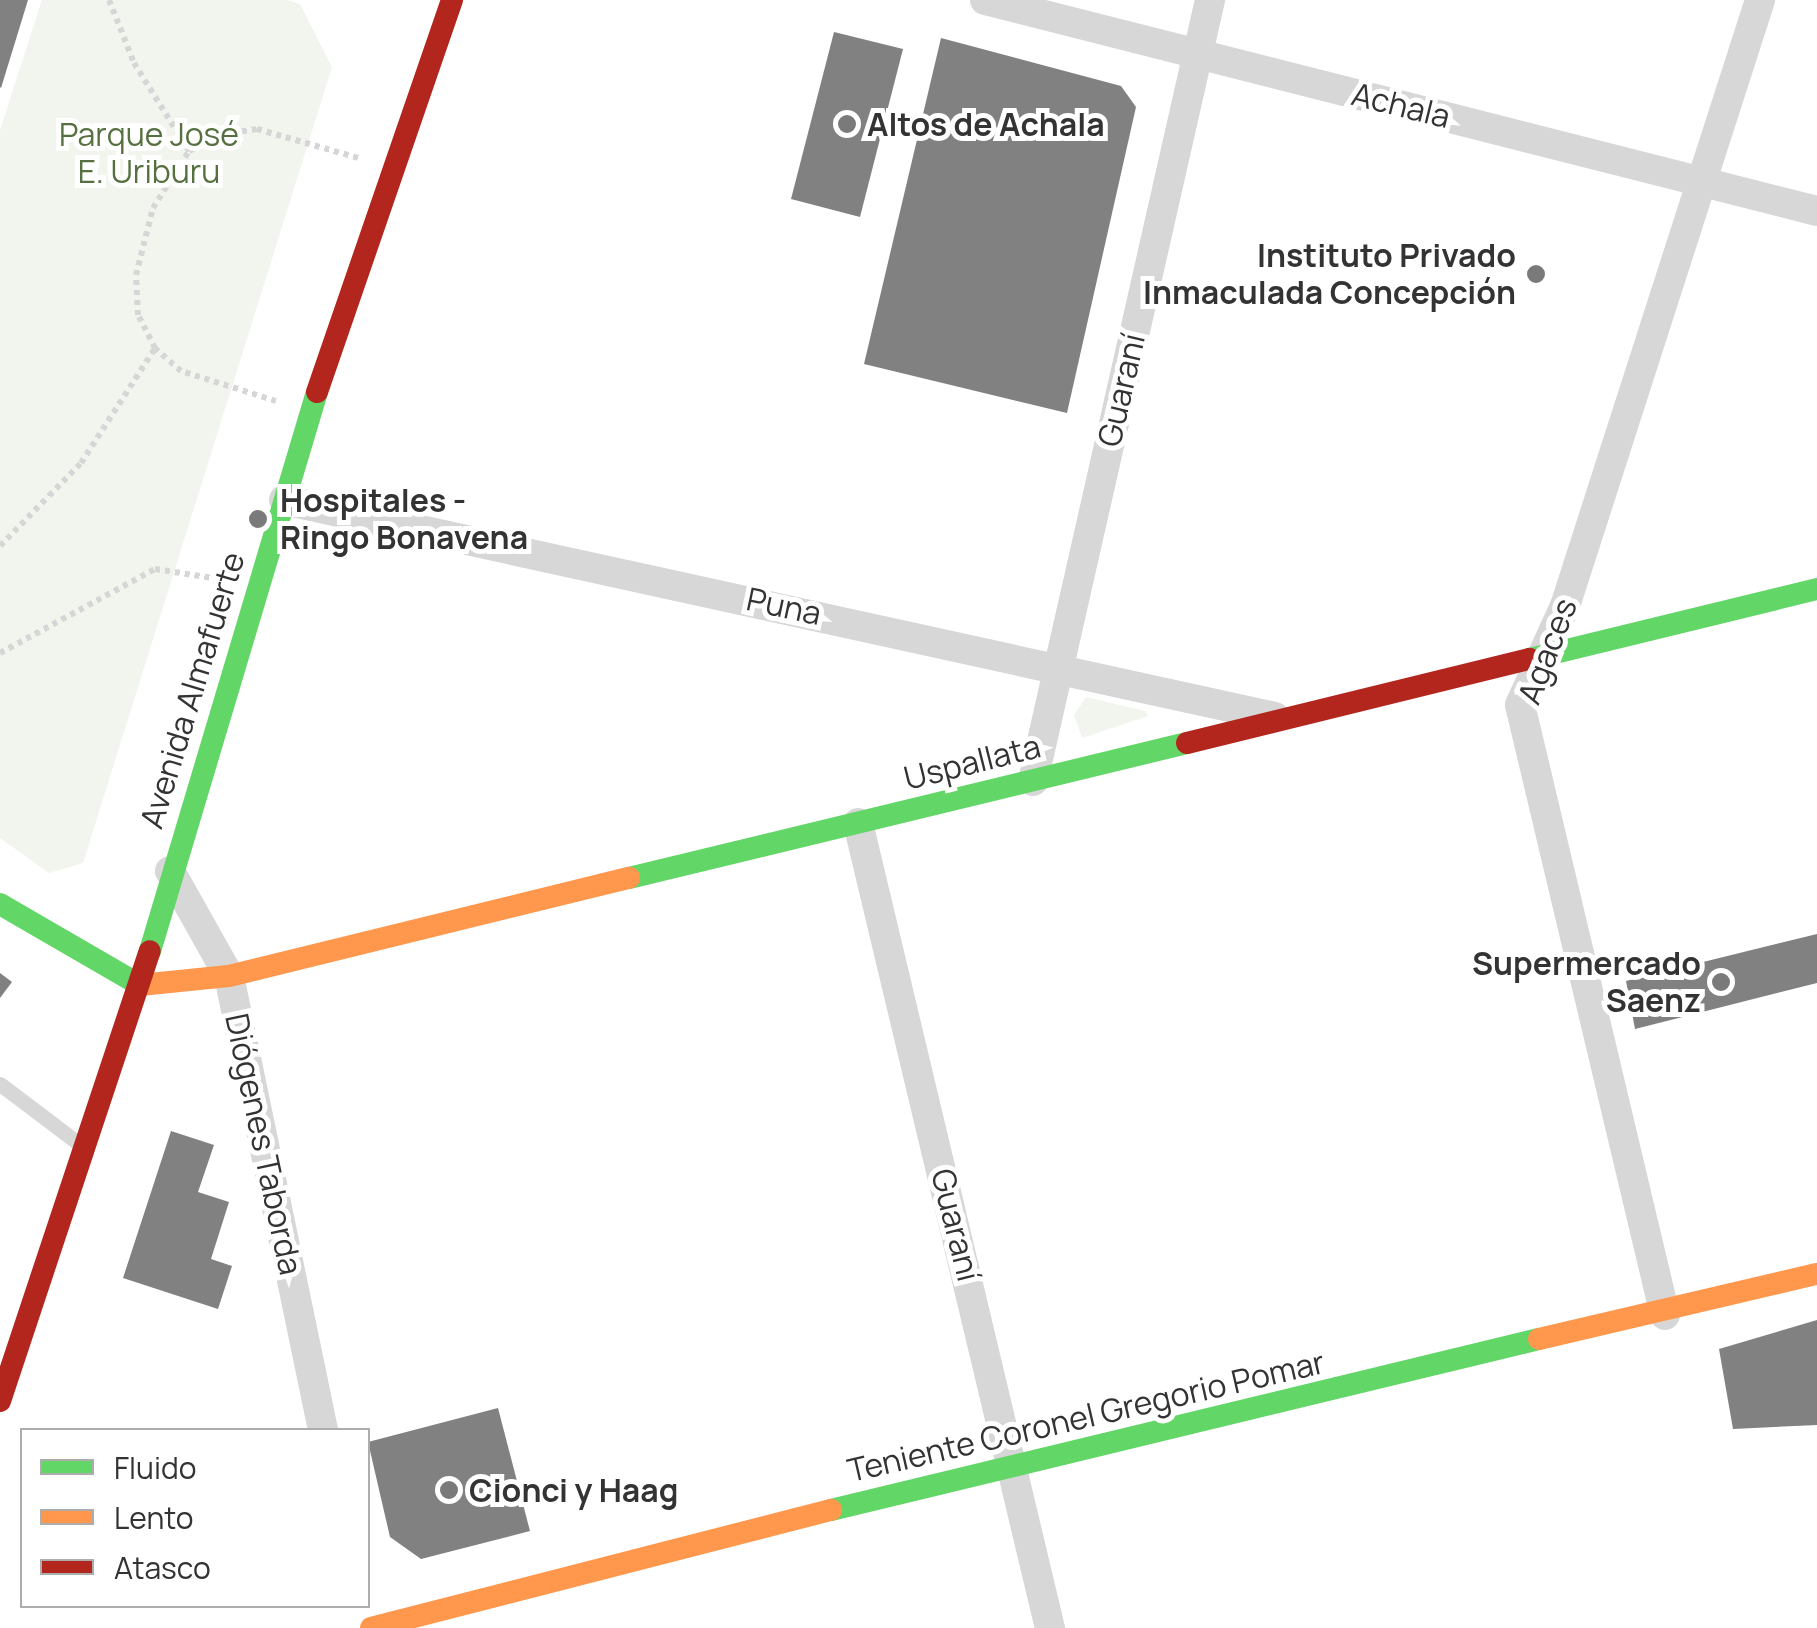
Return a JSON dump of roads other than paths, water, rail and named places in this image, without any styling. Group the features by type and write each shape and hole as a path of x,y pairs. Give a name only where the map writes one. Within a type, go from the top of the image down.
{"street":[{"name":"Achala","path":"985,0 1817,211"},
{"name":"Guaraní","path":"1033,780 1210,0"},
{"name":"Agaces","path":"1665,1315 1520,705 1541,655 1760,0"},
{"name":"Avenida Almafuerte","path":"0,1401 140,986 170,870 311,411 394,168 444,2"},
{"name":"Puna","path":"284,500 1059,664 1283,719"},
{"name":"Uspallata","path":"140,986 229,976 1817,589"},
{"name":"Guaraní","path":"858,823 1014,1463 1050,1628"},
{"name":"Diógenes Taborda","path":"170,870 229,976 323,1428"},
{"path":"0,904 140,986"},
{"name":"Teniente Coronel Gregorio Pomar","path":"368,1628 1014,1463 1665,1315 1817,1274"}],"lane":[{"path":"0,1084 85,1148"}],"place":[{"name":"Altos de Achala","path":"847,124"},
{"name":"Instituto Privado Inmaculada Concepción","path":"1536,274"},
{"name":"Hospitales - Ringo Bonavena","path":"258,519"},
{"name":"Supermercado Saenz","path":"1721,982"},
{"name":"Cionci y Haag","path":"449,1490"}],"park label":[{"name":"Parque José E. Uriburu","path":"149,154"}]}
